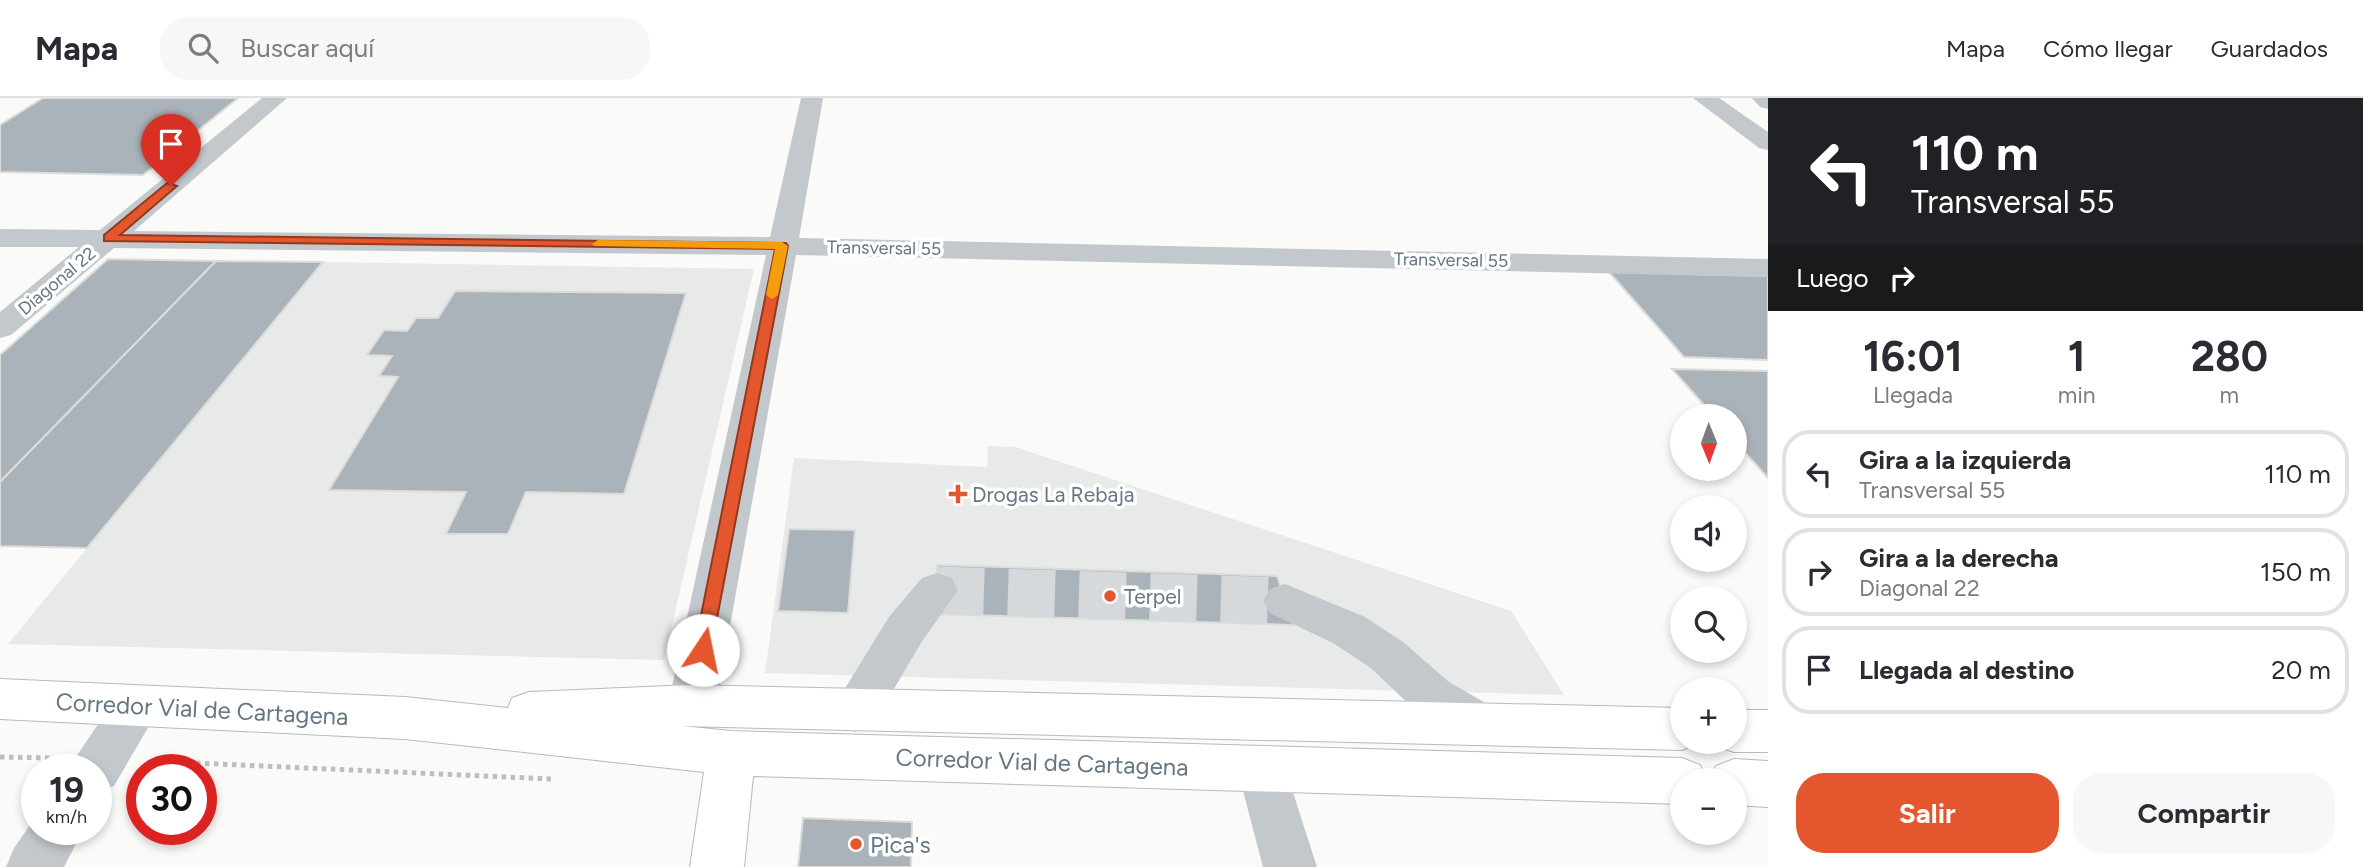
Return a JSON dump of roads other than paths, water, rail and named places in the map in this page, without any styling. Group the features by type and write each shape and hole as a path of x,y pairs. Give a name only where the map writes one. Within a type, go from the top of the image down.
{"main road":[{"name":"Corredor Vial de Cartagena","path":"0,699 405,718 731,753 1670,781"},
{"name":"Corredor Vial de Cartagena","path":"405,718 692,705 1670,729"},
{"path":"1747,731 1768,732"},
{"path":"717,867 731,753"},
{"path":"1747,782 1768,783"}],"street":[{"name":"Diagonal 22","path":"0,328 276,98"},
{"path":"692,705 812,98"},
{"path":"1704,98 1768,143"},
{"path":"1763,98 1768,102"},
{"name":"Transversal 55","path":"0,238 782,246 1768,268"},
{"path":"855,711 905,630 937,590"},
{"path":"1285,601 1349,630 1387,655 1432,696 1479,724"},
{"path":"106,754 136,707"},
{"path":"1262,768 1290,867"},
{"path":"33,867 47,845"}],"tunnel":[{"path":"937,590 1285,601"}],"place":[{"name":"Drogas La Rebaja","path":"958,494"},
{"name":"Terpel","path":"1110,596"},
{"name":"Pica's","path":"856,844"}]}
